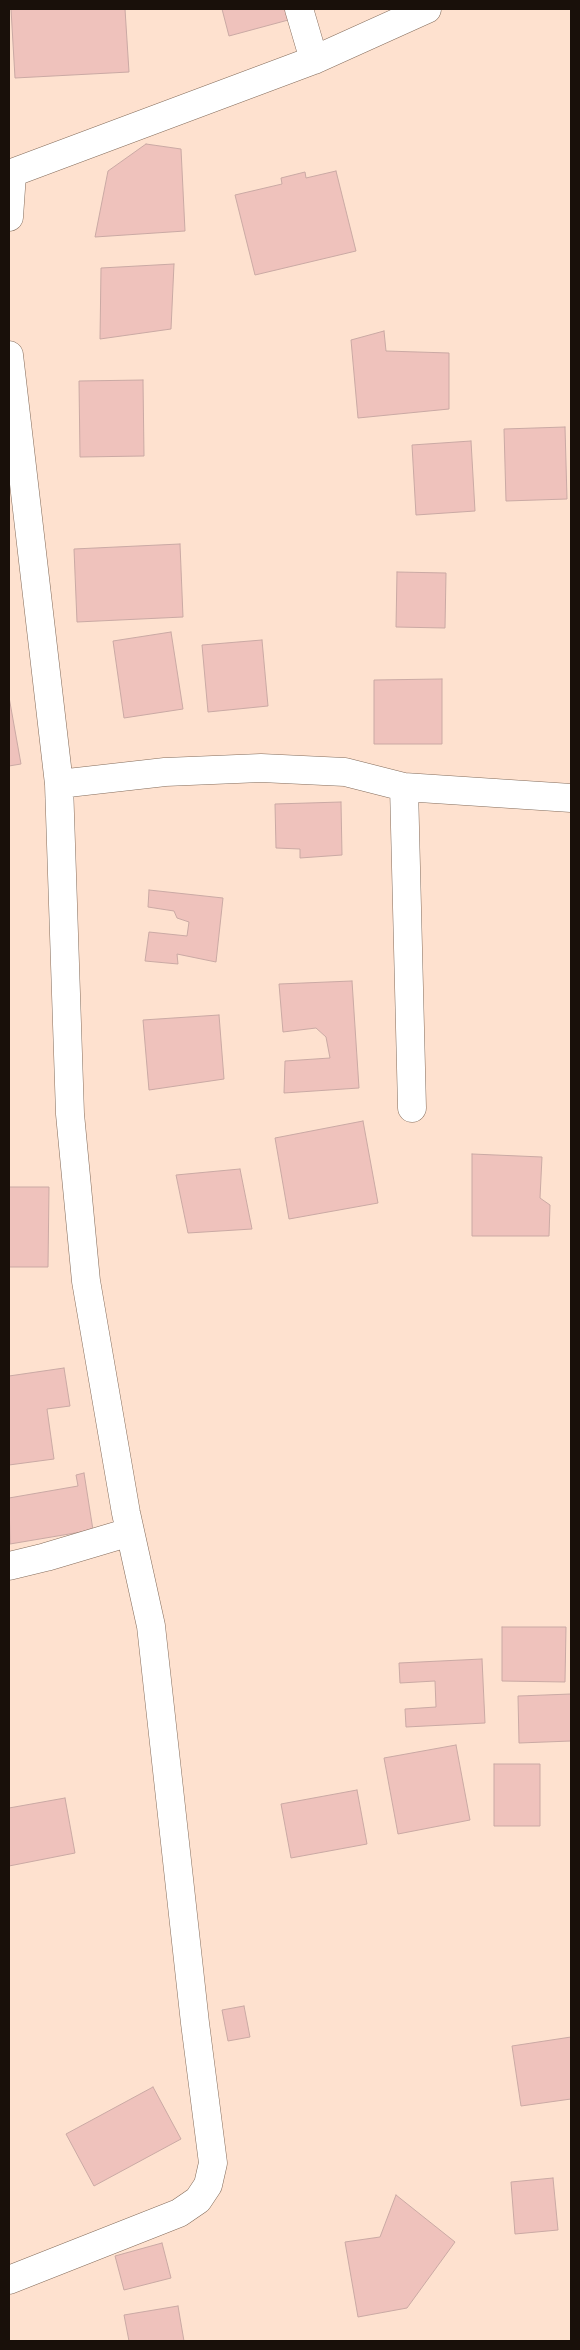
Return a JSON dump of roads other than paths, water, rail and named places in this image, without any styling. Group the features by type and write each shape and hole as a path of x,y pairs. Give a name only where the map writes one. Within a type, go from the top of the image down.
{"street":[{"path":"299,9 314,60"},
{"path":"9,217 10,174 314,60 427,9"},
{"path":"9,355 59,784 70,1114 86,1281 130,1532 151,1626 195,2023 213,2163 208,2185 203,2193 198,2200 179,2213 9,2280"},
{"path":"59,784 165,772 261,768 345,772 404,787 571,798"},
{"path":"404,787 412,1108"},
{"path":"9,1566 130,1532"}]}
